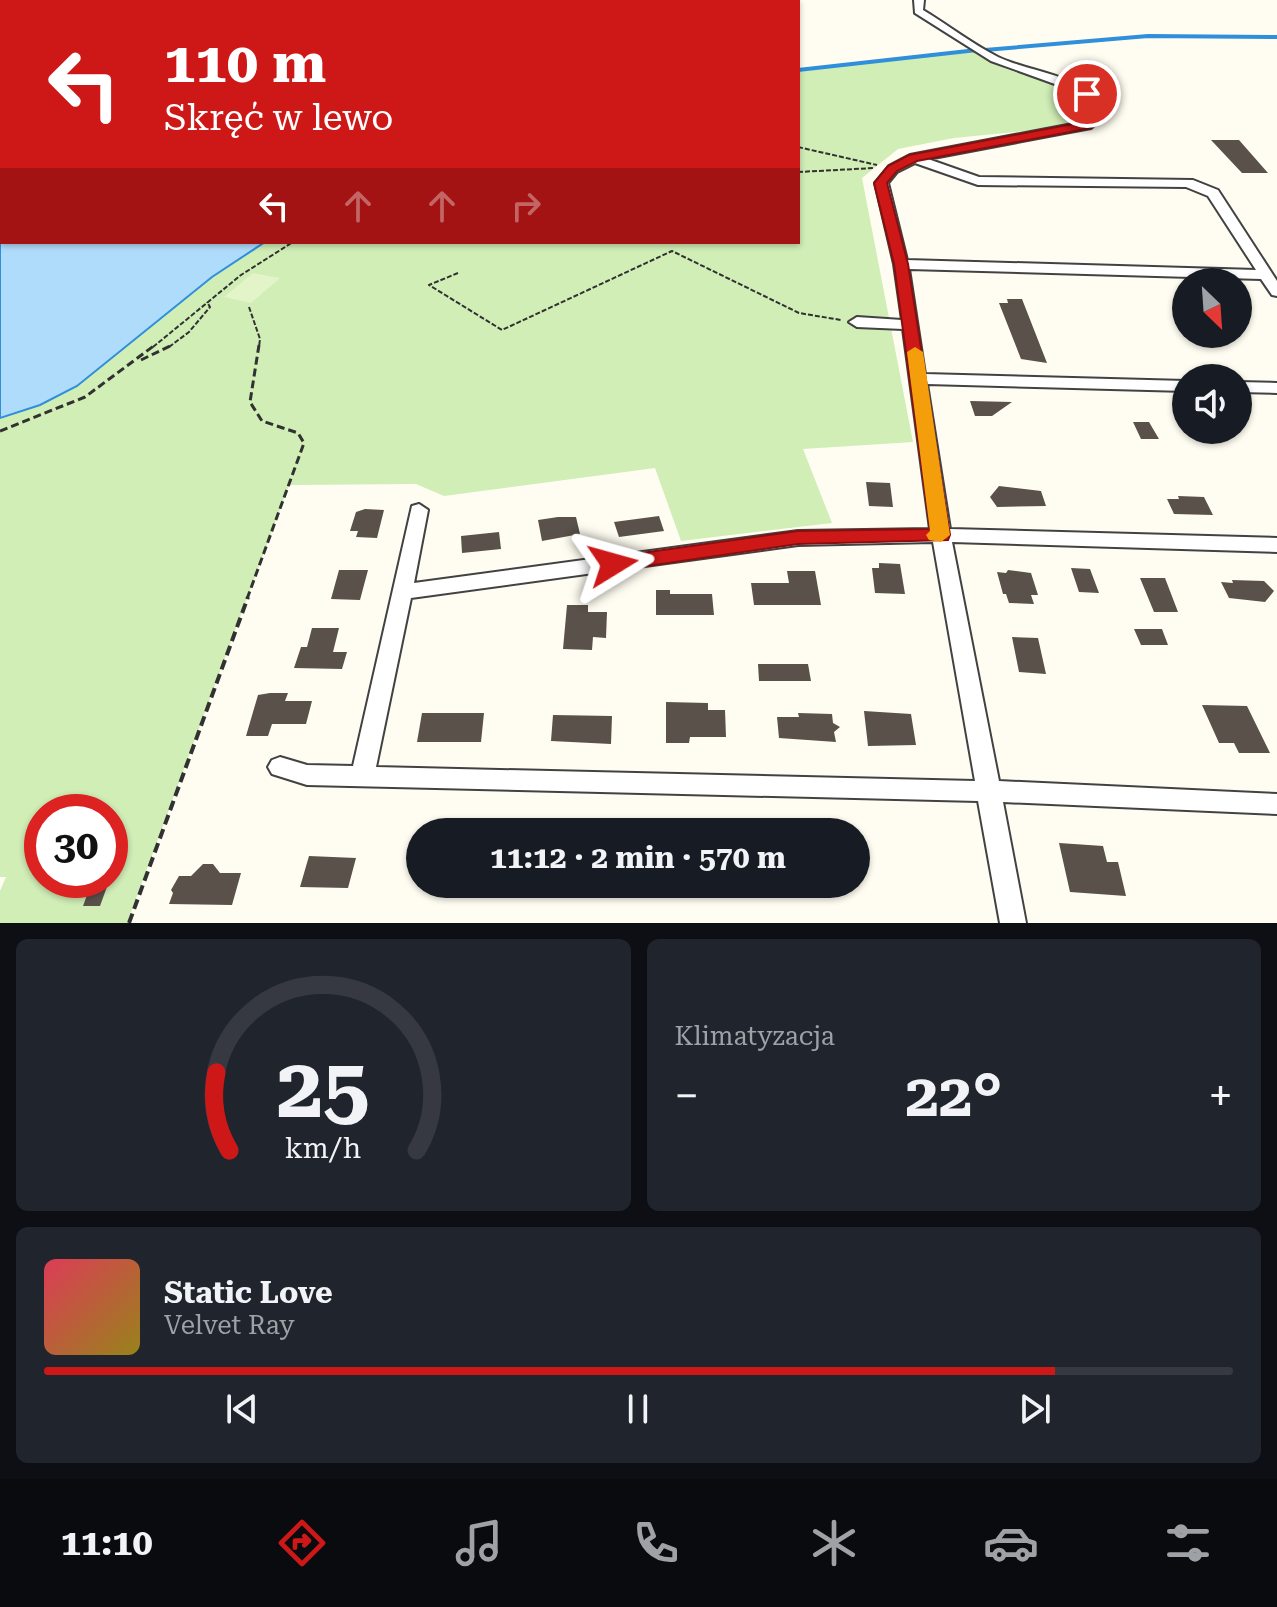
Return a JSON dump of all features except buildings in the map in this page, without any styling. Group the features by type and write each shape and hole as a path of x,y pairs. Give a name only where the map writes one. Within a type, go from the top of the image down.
{"street":[{"path":"919,0 918,11 965,42 1014,67 1081,90 1094,100 1100,114 1087,125 914,158 893,169 881,183 901,264 941,535 986,791 1013,923"},
{"path":"914,158 978,181 1188,183 1201,187 1213,193 1277,292"},
{"path":"901,264 1265,275"},
{"path":"857,322 911,325"},
{"path":"919,379 1172,386"},
{"path":"1252,387 1277,388"},
{"path":"363,774 419,510"},
{"path":"403,592 798,538 941,535 1277,545"},
{"path":"280,767 307,775 986,791 1277,804"}],"path":[{"path":"800,147 884,166 800,172"},
{"path":"0,431 70,405 137,361 249,268 290,244"},
{"path":"458,273 429,285 502,330 672,251 799,313 857,322"},
{"path":"137,361 164,350 201,322 210,307 207,302"},
{"path":"129,923 304,443 298,433 262,421 250,402 260,339 249,307"}],"green space":[{"path":"973,51 1004,68 1094,100 1098,107 1087,125 954,138 898,149 862,178 913,442 803,449 832,523 681,541 655,468 444,496 416,484 289,485 127,923 0,923 0,891 6,877 0,877 0,418 40,405 212,277 262,244 800,244 800,70"},
{"path":"253,273 280,278 251,303 224,297"}],"water":[{"path":"0,244 262,244 212,277 77,386 40,405 0,418"}],"waterway":[{"path":"985,50 1148,36 1277,37"},
{"path":"800,70 977,50"}],"slow traffic":[{"path":"915,352 941,535 936,535"}],"route":[{"path":"613,564 798,538 941,535 901,264 881,183 893,169 914,158 1087,125 1100,114 1094,100 1087,94"}]}
